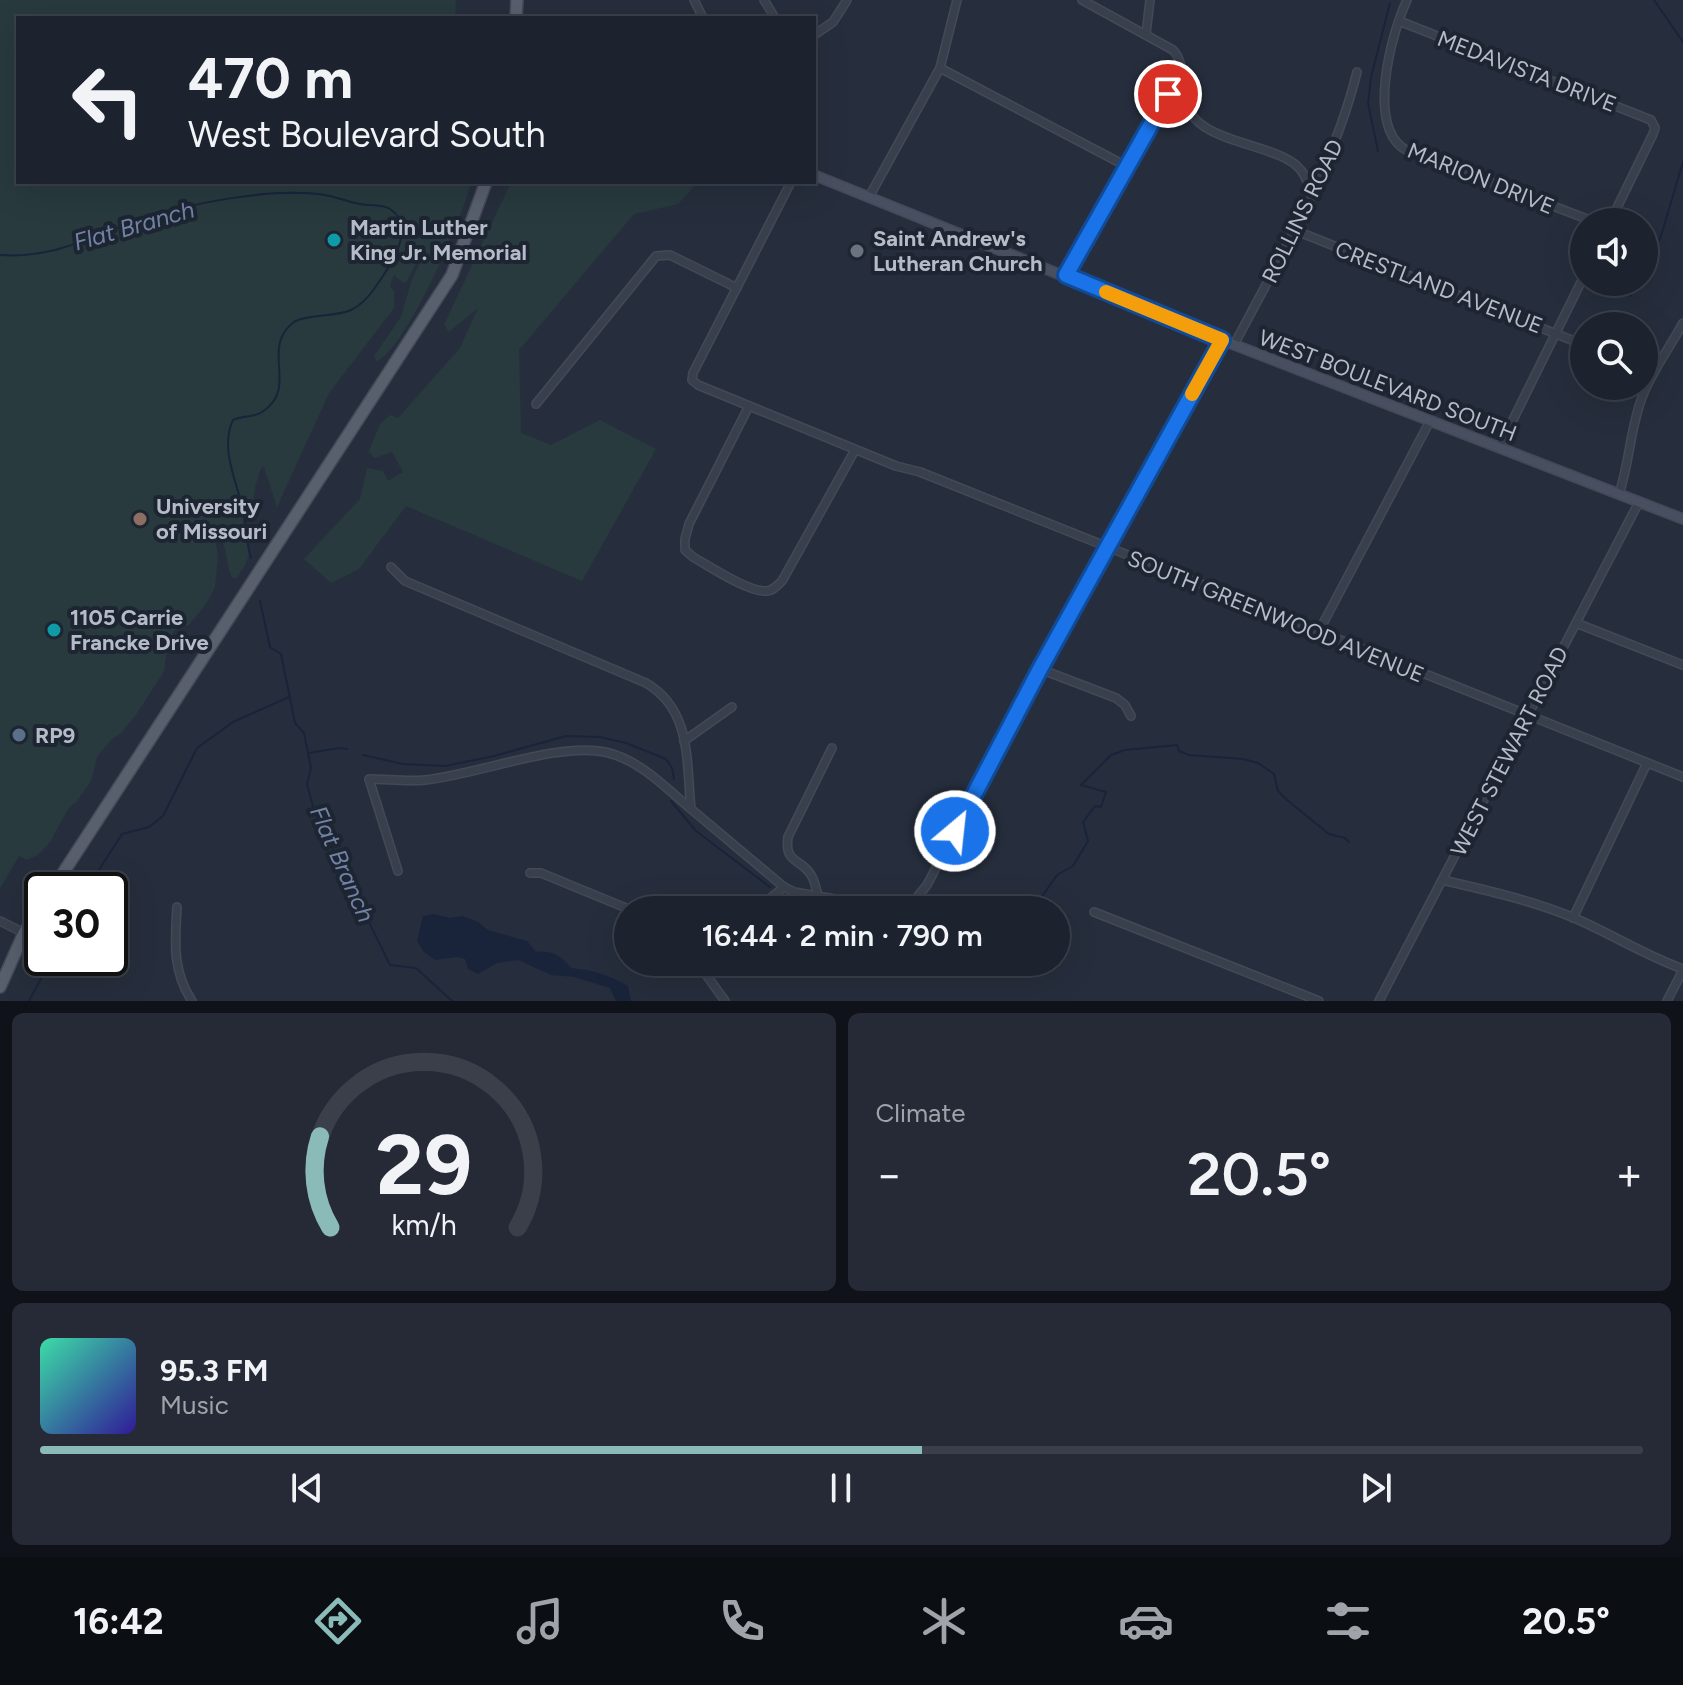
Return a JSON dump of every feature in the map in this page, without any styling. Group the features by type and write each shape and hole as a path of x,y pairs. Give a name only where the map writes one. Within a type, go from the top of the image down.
{"main road":[{"name":"WEST BOULEVARD SOUTH","path":"816,176 1234,345 1683,519"},
{"path":"64,872 452,275 485,184"},
{"path":"0,987 24,933"}],"street":[{"path":"816,34 833,22 847,0"},
{"path":"869,197 940,68 957,0"},
{"path":"1082,0 1146,34 1179,57 1185,103 1197,121 1213,132 1293,162 1307,179 1312,193"},
{"path":"1146,34 1150,0"},
{"path":"1399,21 1407,0"},
{"name":"MEDAVISTA DRIVE","path":"1399,21 1646,117 1654,123 1653,134 1617,208"},
{"name":"MARION DRIVE","path":"1399,21 1385,70 1384,85 1391,135 1395,142 1406,150 1570,212"},
{"path":"940,68 1126,166"},
{"name":"ROLLINS ROAD","path":"1234,345 1341,131 1357,72"},
{"path":"1066,275 1180,76"},
{"path":"536,404 656,256 670,255 737,288 790,184"},
{"name":"CRESTLAND AVENUE","path":"1294,230 1570,339"},
{"name":"SOUTH GREENWOOD AVENUE","path":"737,288 693,373 692,380 698,385 1683,777"},
{"path":"1499,448 1574,296"},
{"path":"1658,366 1683,323"},
{"path":"920,896 1040,669 1222,340"},
{"path":"1619,494 1634,422 1643,400"},
{"path":"749,406 689,524 685,550 752,588 765,591 776,588 782,581 855,450"},
{"path":"1318,633 1430,421"},
{"name":"WEST STEWART ROAD","path":"1379,1001 1639,502"},
{"path":"391,567 405,581 661,691 680,717 691,809"},
{"path":"1576,623 1683,665"},
{"path":"1040,669 1116,698 1125,705 1131,716"},
{"path":"684,741 732,707"},
{"path":"818,895 813,877 791,857 787,847 788,837 832,748"},
{"path":"398,871 369,779 424,780 573,751 606,752 648,773 784,887 794,892 823,896"},
{"path":"1573,918 1647,763"},
{"path":"530,873 541,873 614,903"},
{"path":"1442,880 1510,896 1573,918 1649,957 1683,970 1667,1001"},
{"path":"773,896 784,887"},
{"path":"177,907 174,953 178,976 192,1001"},
{"path":"1094,912 1319,1001"},
{"path":"0,921 24,933"},
{"path":"707,976 725,1001"}],"shaded area":[{"name":"University of Missouri","path":"0,0 456,0 455,16 16,16 16,184 470,184 446,250 403,333 377,361 374,356 401,317 412,279 422,259 421,254 407,281 403,283 394,275 390,286 394,291 394,308 329,393 277,507 264,467 261,468 251,518 249,521 243,519 248,539 247,560 236,579 232,577 223,543 217,534 215,587 206,604 189,625 176,629 168,640 164,671 136,715 97,757 91,781 68,809 50,842 38,855 27,860 19,856 0,889"},
{"path":"510,184 696,184 678,204 634,214 519,350 521,433 551,445 600,420 656,449 582,581 406,506 359,569 331,583 304,559 360,499 367,468 383,471 388,481 403,472 392,452 374,458 369,451 380,424 390,415 398,418 460,348 478,308 449,332 444,325"}],"water":[{"path":"434,914 450,918 462,916 488,930 527,941 536,952 556,955 571,968 614,979 628,986 631,1001 616,1001 610,988 574,977 551,975 518,960 497,963 478,974 468,969 465,959 435,960 423,951 417,941 423,916"}],"waterway":[{"path":"1654,0 1683,42"},
{"path":"1378,151 1368,103 1371,77 1390,3"},
{"path":"1658,242 1683,162"},
{"name":"Flat Branch","path":"0,255 55,250 159,214 256,195 325,195 387,207 398,217 402,227 398,249 367,298 347,312 294,322 284,332 280,344 280,380 273,402 259,414 233,420 229,431 229,455 251,558"},
{"name":"Flat Branch","path":"260,601 270,647 281,654 295,723 304,733 311,768 307,784 315,814 328,827 330,843 390,965 416,968 452,1001"},
{"path":"98,872 122,834 149,827 163,816 197,748 233,722 289,697"},
{"path":"363,755 403,764 445,766 566,736 600,737 626,743 666,759 674,779"},
{"path":"1042,896 1057,875 1073,866 1088,841 1083,822 1095,806 1101,807 1106,792 1081,785 1111,755 1125,750 1177,745 1179,751 1189,755 1258,763 1274,774 1278,791 1287,800 1329,834 1349,842"},
{"path":"309,753 347,749"},
{"path":"671,801 696,831 770,887"},
{"path":"29,1001 42,976"}],"slow traffic":[{"path":"1106,292 1222,340 1192,394"}],"place":[{"name":"Martin Luther King Jr. Memorial","path":"334,240"},
{"name":"Saint Andrew's Lutheran Church","path":"857,251"},
{"name":"University of Missouri","path":"140,519"},
{"name":"1105 Carrie Francke Drive","path":"54,630"},
{"name":"RP9","path":"19,735"}],"route":[{"path":"955,831 1040,669 1222,340 1066,275 1168,94"}]}
